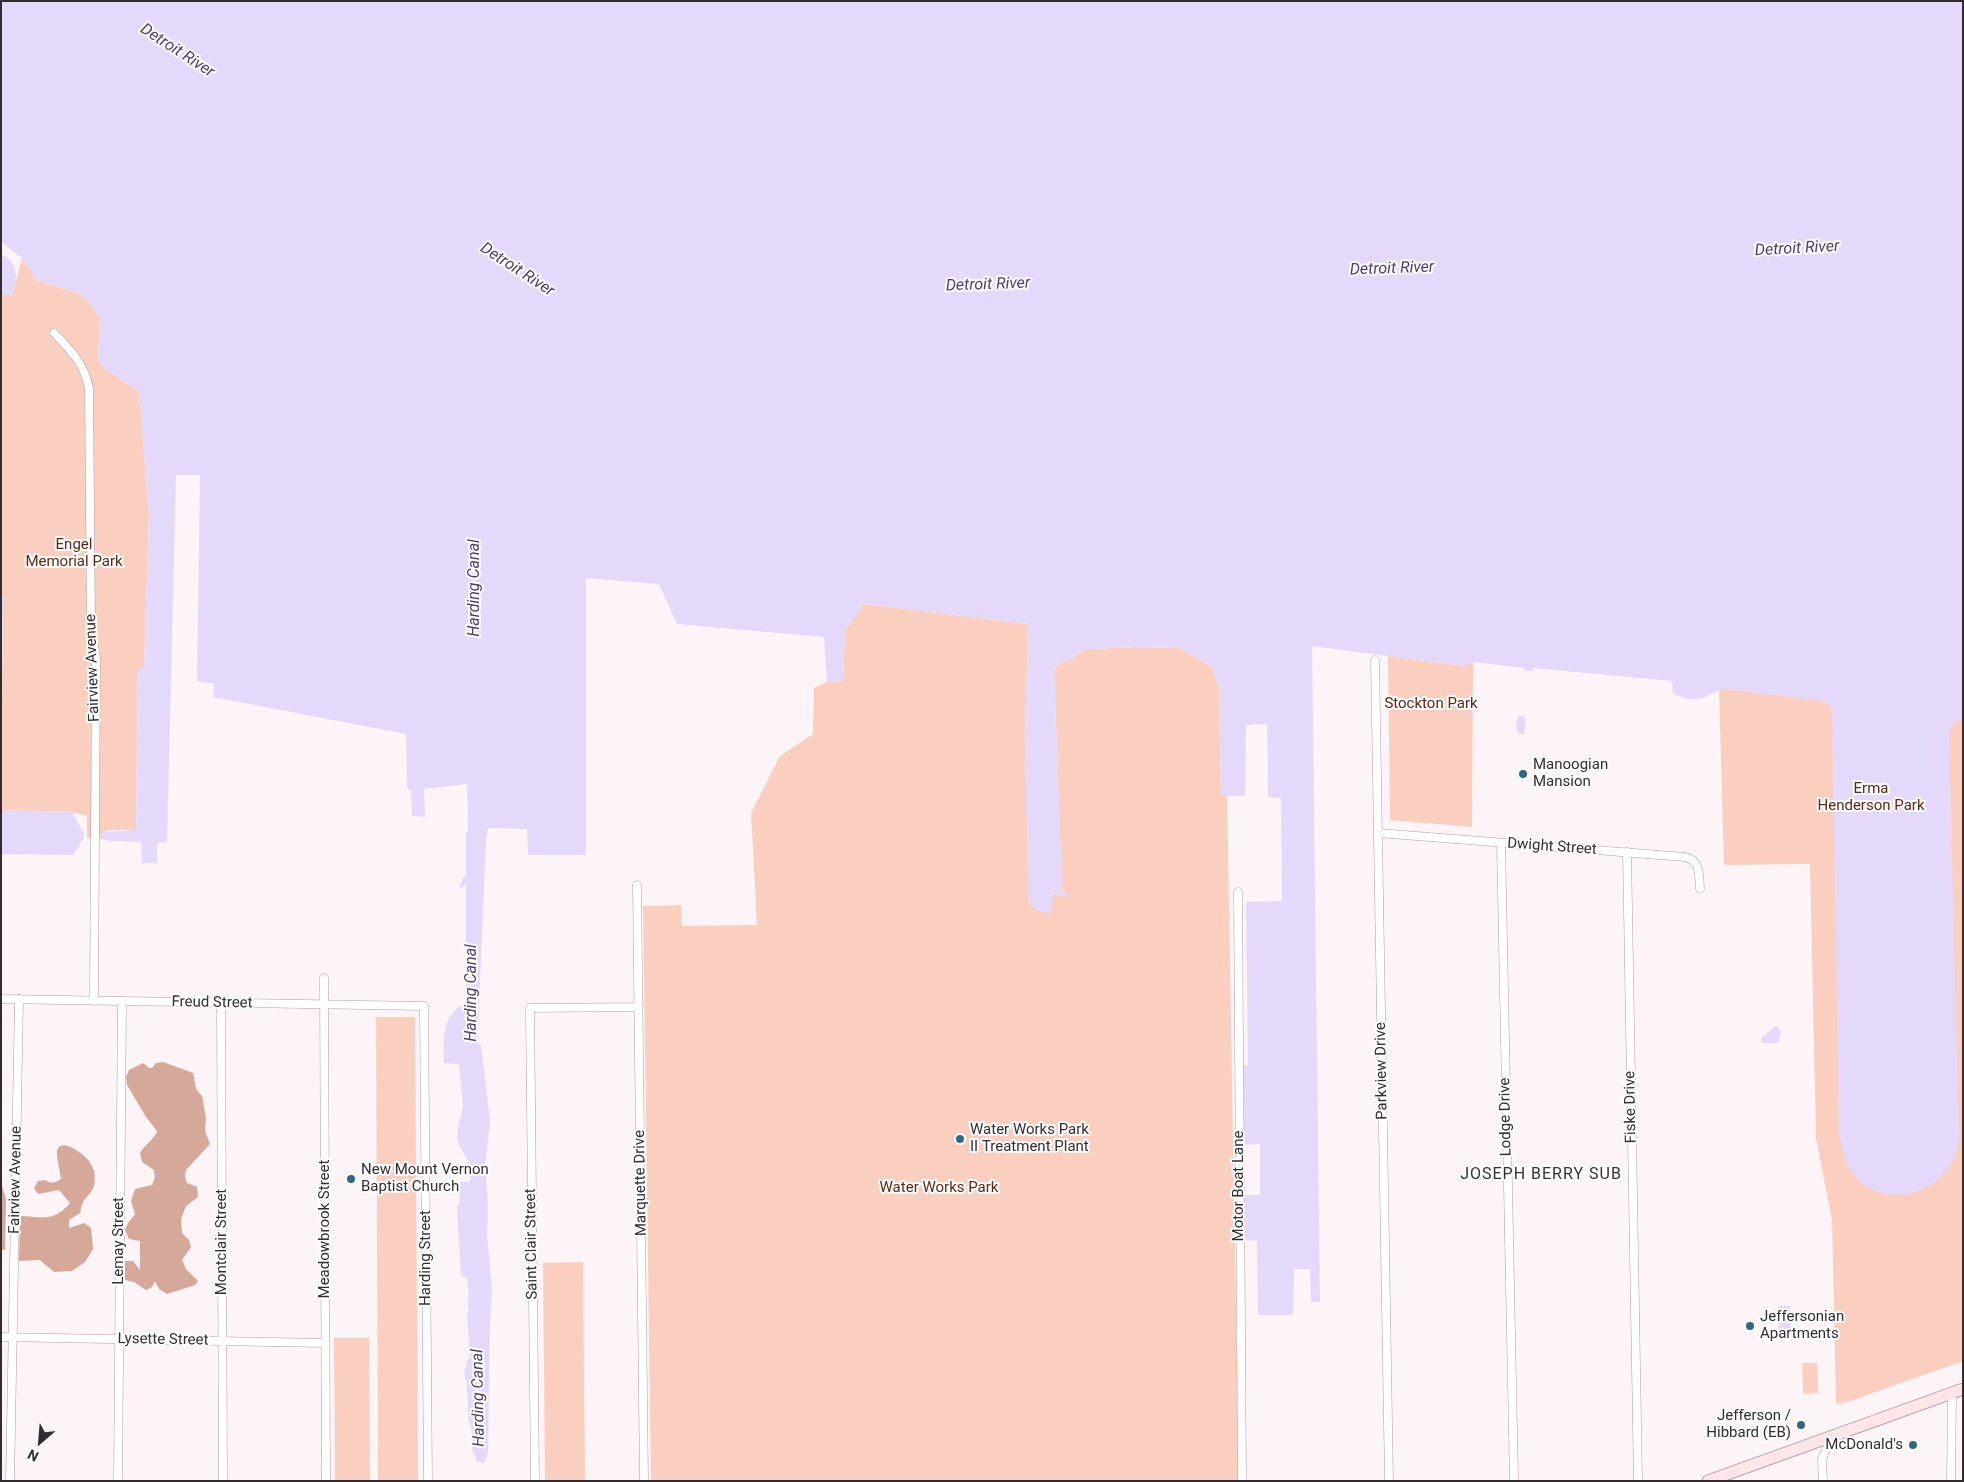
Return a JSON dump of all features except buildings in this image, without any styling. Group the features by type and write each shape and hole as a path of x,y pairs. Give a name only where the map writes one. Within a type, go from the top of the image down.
{"main road":[{"path":"1708,1481 1963,1389"}],"street":[{"name":"Fairview Avenue","path":"54,333 78,359 87,380 91,628 96,658 94,1001"},
{"name":"Parkview Drive","path":"1375,660 1389,1481"},
{"name":"Dwight Street","path":"1378,833 1692,858 1698,868 1700,889"},
{"name":"Lodge Drive","path":"1501,843 1514,1481"},
{"name":"Fiske Drive","path":"1626,852 1638,1481"},
{"name":"Marquette Drive","path":"637,885 644,1481"},
{"name":"Motor Boat Lane","path":"1238,892 1242,1481"},
{"name":"Meadowbrook Street","path":"324,978 326,1481"},
{"name":"Freud Street","path":"1,999 424,1006"},
{"name":"Fairview Avenue","path":"10,1481 19,1000"},
{"name":"Lemay Street","path":"118,1481 122,1001"},
{"name":"Montclair Street","path":"221,1004 223,1481"},
{"name":"Harding Street","path":"424,1006 428,1481"},
{"name":"Saint Clair Street","path":"535,1481 530,1008 639,1007"},
{"name":"Lysette Street","path":"1,1337 325,1343"},
{"path":"1951,1481 1952,1393"},
{"path":"1823,1481 1822,1459 1832,1436"}],"green space":[{"name":"Engel Memorial Park","path":"22,258 37,280 78,293 87,300 100,317 98,359 103,367 139,392 149,514 144,669 138,669 136,830 110,830 102,832 102,839 87,838 87,816 73,812 1,810 3,594 1,594 1,295 12,295"},
{"name":"Water Works Park","path":"863,604 1028,624 1025,738 1029,904 1062,890 1054,671 1058,665 1075,659 1078,653 1090,649 1178,648 1205,662 1213,669 1219,687 1221,796 1227,796 1239,1481 651,1481 643,906 681,905 682,926 757,925 751,813 780,756 813,734 814,688 827,682 843,681 845,629 858,614"},
{"name":"Stockton Park","path":"1388,656 1464,666 1473,662 1472,827 1390,820"},
{"name":"Erma Henderson Park","path":"1719,689 1963,717 1963,1361 1850,1401 1836,1404 1832,1220 1816,1138 1810,864 1724,865"},
{"path":"376,1017 415,1017 418,1481 378,1481"},
{"path":"583,1262 585,1481 545,1481 543,1263"},
{"path":"334,1338 369,1338 370,1481 335,1481"},
{"path":"1802,1363 1817,1363 1818,1393 1803,1394"}],"shaded area":[{"path":"163,1062 193,1073 196,1089 202,1096 206,1118 205,1131 210,1144 186,1170 185,1177 187,1183 197,1187 198,1197 186,1206 181,1219 182,1233 189,1240 191,1247 182,1260 186,1269 198,1281 195,1285 167,1294 159,1289 155,1281 152,1287 146,1290 134,1282 125,1280 125,1261 133,1261 140,1270 140,1241 129,1239 125,1230 135,1214 131,1201 135,1189 152,1185 155,1177 154,1170 142,1162 140,1153 157,1131 146,1117 127,1085 126,1077 129,1070 143,1063 152,1068 156,1063"},
{"path":"65,1145 83,1155 92,1165 94,1172 94,1186 82,1203 80,1213 69,1220 69,1228 84,1223 91,1228 93,1249 85,1262 72,1271 54,1272 40,1260 19,1261 20,1216 53,1216 70,1203 59,1190 38,1194 34,1188 38,1181 53,1182 61,1179 57,1150 60,1146"},
{"path":"1,1183 6,1199 5,1250 1,1250"}],"water":[{"path":"1,1 1963,1 1963,719 1953,724 1949,735 1959,1141 1950,1166 1938,1179 1926,1187 1900,1195 1886,1194 1873,1190 1861,1182 1851,1171 1844,1153 1839,1134 1832,712 1823,701 1726,689 1718,690 1703,698 1689,699 1673,693 1672,681 1533,668 1533,671 1525,671 1524,668 1473,662 1464,666 1312,646 1320,1302 1311,1302 1310,1269 1294,1269 1293,1315 1258,1315 1257,1241 1243,1240 1243,1195 1260,1195 1260,1144 1241,1145 1240,1066 1248,1065 1246,902 1282,901 1281,798 1268,797 1267,724 1246,725 1245,796 1221,796 1219,687 1213,669 1205,662 1178,648 1134,647 1090,649 1078,653 1075,659 1060,663 1054,671 1062,890 1066,893 1065,897 1053,893 1051,913 1042,912 1033,907 1028,896 1025,738 1028,624 863,604 858,614 845,629 843,681 827,682 824,637 677,624 659,584 586,578 586,855 528,855 527,829 488,828 486,840 478,1030 490,1122 485,1165 488,1204 487,1235 492,1288 488,1453 484,1463 477,1462 472,1449 468,1417 467,1384 464,1374 468,1358 470,1358 467,1313 469,1312 467,1299 469,1299 467,1278 461,1276 457,1205 460,1204 458,1182 470,1182 471,1166 457,1139 463,1107 459,1064 444,1063 444,1037 448,1020 452,1013 466,1004 466,883 462,888 459,886 466,874 466,833 468,830 467,784 424,789 425,817 412,816 411,791 407,788 406,734 213,697 214,684 197,681 200,475 176,475 167,842 157,843 157,863 142,863 141,842 102,839 102,832 136,830 138,669 144,668 149,514 139,392 103,367 98,359 100,317 87,300 78,293 37,280 22,258 1,242"},
{"path":"1,254 14,267 16,277 12,295 1,295"},
{"path":"1,594 3,594 1,737"},
{"path":"1519,716 1523,716 1526,719 1524,734 1519,734 1517,730"},
{"path":"1,810 73,812 84,832 83,840 73,855 1,854"},
{"path":"1776,1026 1781,1033 1778,1043 1762,1043 1761,1038"},
{"path":"1778,1306 1790,1306 1791,1336 1779,1336"}],"place":[{"name":"Manoogian Mansion","path":"1523,774"},
{"name":"Water Works Park II Treatment Plant","path":"960,1139"},
{"name":"New Mount Vernon Baptist Church","path":"351,1179"},
{"name":"Jeffersonian Apartments","path":"1750,1326"},
{"name":"Jefferson / Hibbard (EB)","path":"1801,1425"},
{"name":"McDonald's","path":"1913,1445"}],"district":[{"name":"JOSEPH BERRY SUB","path":"1541,1175"}],"water label":[{"name":"Detroit River","path":"177,51"},
{"name":"Detroit River","path":"1797,249"},
{"name":"Detroit River","path":"1392,269"},
{"name":"Detroit River","path":"517,270"},
{"name":"Detroit River","path":"988,285"},
{"name":"Harding Canal","path":"475,588"},
{"name":"Harding Canal","path":"472,993"},
{"name":"Harding Canal","path":"479,1398"}]}
